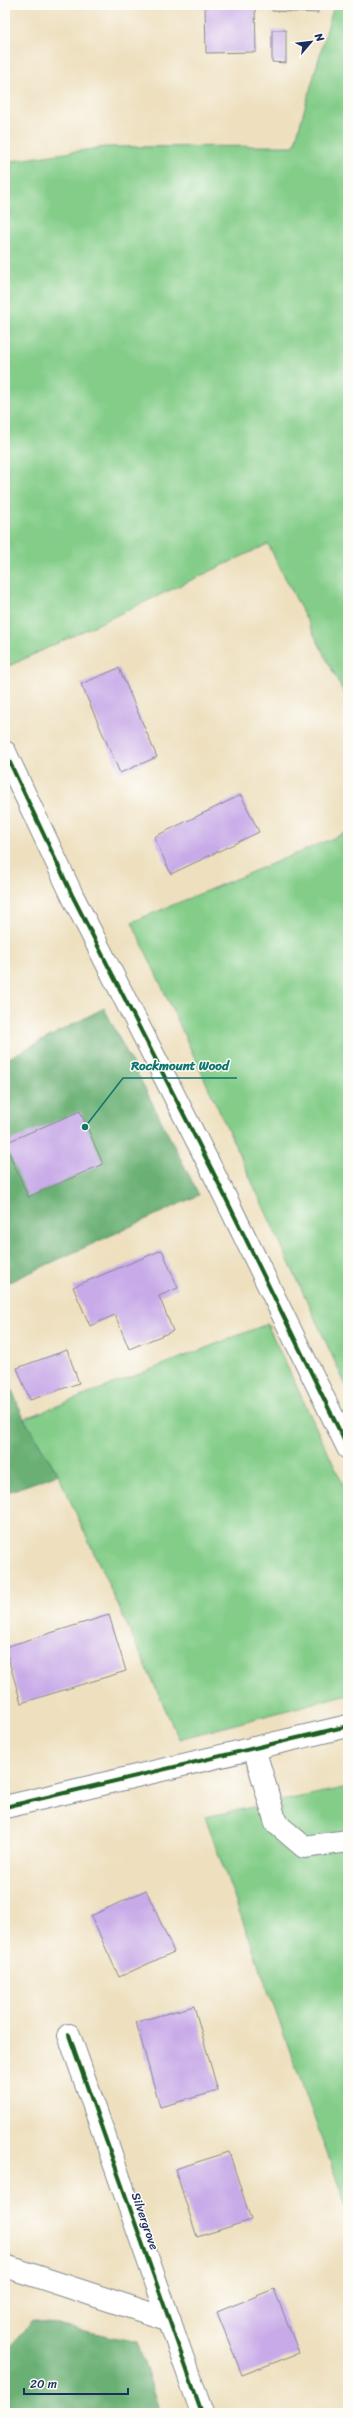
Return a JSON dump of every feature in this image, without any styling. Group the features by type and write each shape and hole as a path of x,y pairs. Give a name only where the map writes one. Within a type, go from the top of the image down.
{"street":[{"path":"5,752 73,897 212,1170 348,1448"},
{"path":"5,1806 348,1726"},
{"path":"254,1748 276,1823 304,1847 348,1841"},
{"name":"Silvergrove","path":"69,2035 202,2413"},
{"path":"5,2266 170,2320"}],"green space":[{"path":"334,5 348,5 348,701 268,544 9,666 5,657 5,162 105,147 294,146"},
{"path":"348,832 348,1390 132,922"},
{"path":"104,1008 199,1195 5,1284 5,1060"},
{"path":"267,1324 348,1495 348,1694 179,1739 58,1474 24,1419"},
{"path":"5,1373 24,1419 58,1474 5,1493"},
{"path":"348,1787 348,2211 205,1817"},
{"path":"33,2320 137,2342 161,2413 5,2413 5,2355"}],"building":[{"path":"205,5 255,5 256,52 206,53"},
{"path":"272,5 318,5 318,13 272,11"},
{"path":"272,30 286,30 286,63 272,62"},
{"path":"119,668 157,757 120,773 81,684"},
{"path":"241,795 259,832 171,874 154,837"},
{"path":"80,1111 103,1164 28,1197 5,1143"},
{"path":"162,1250 178,1288 159,1296 173,1331 129,1349 115,1315 90,1326 73,1287"},
{"path":"67,1350 79,1383 30,1400 17,1368"},
{"path":"109,1615 126,1671 21,1703 5,1647"},
{"path":"146,1890 174,1952 119,1977 91,1916"},
{"path":"194,2006 218,2091 160,2107 136,2022"},
{"path":"229,2152 251,2220 197,2237 175,2169"},
{"path":"274,2289 299,2353 242,2375 217,2312"}],"cycle path":[{"path":"5,752 73,897 212,1170 348,1448"},
{"path":"5,1807 348,1726"},
{"path":"69,2035 202,2413"}],"place":[{"name":"Rockmount Wood","path":"85,1127"}]}
